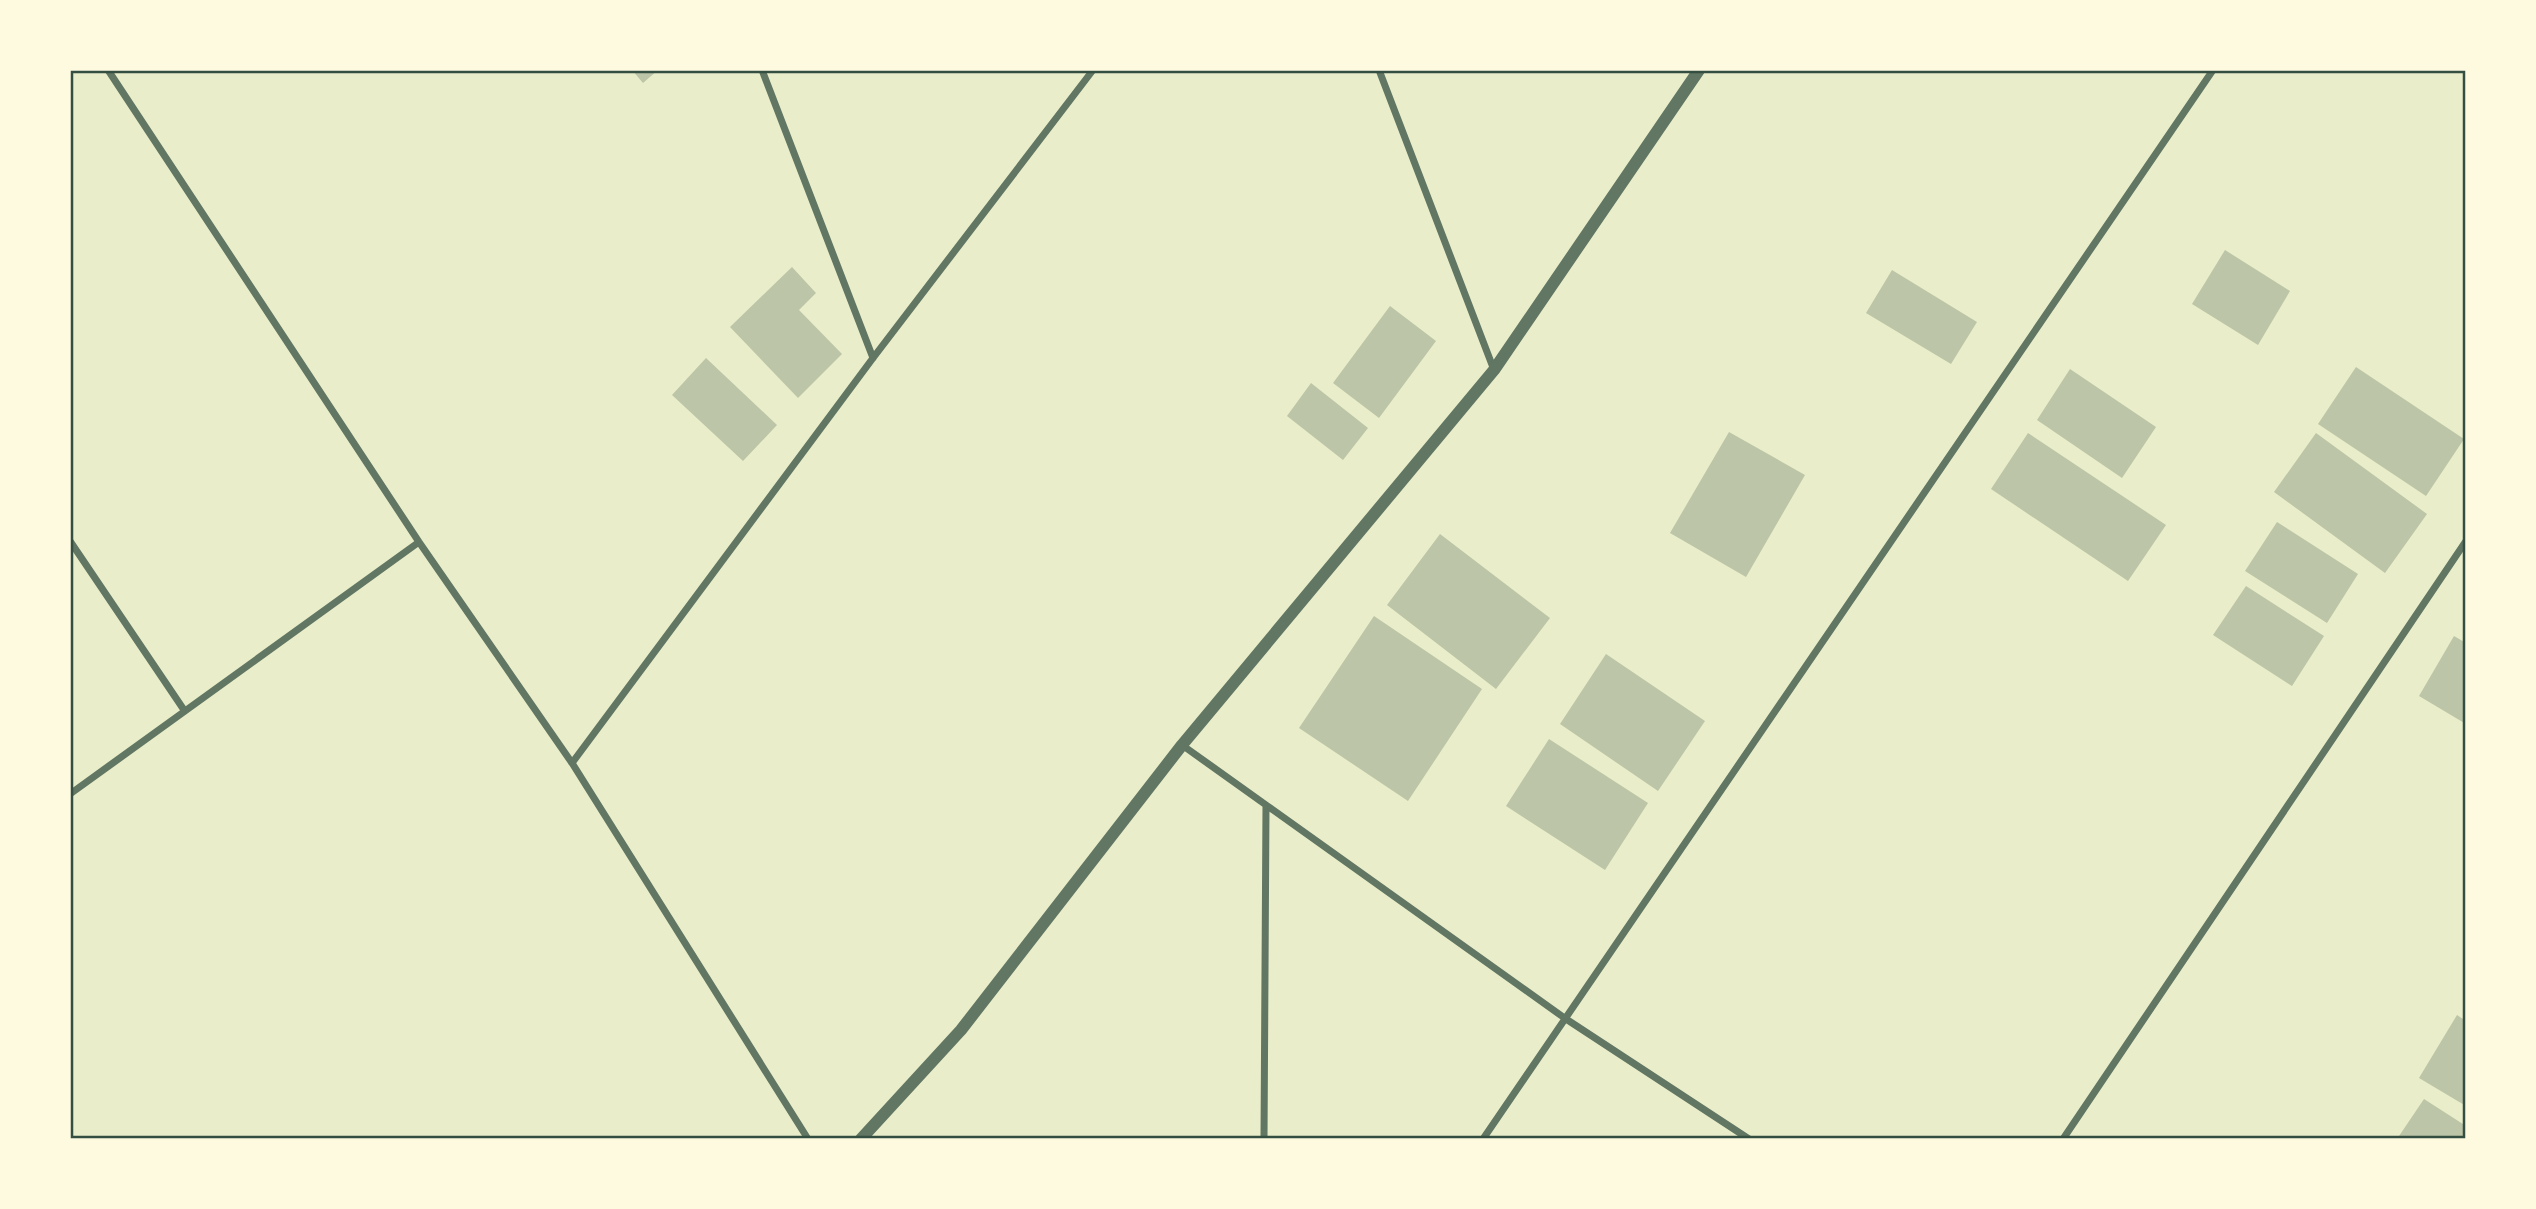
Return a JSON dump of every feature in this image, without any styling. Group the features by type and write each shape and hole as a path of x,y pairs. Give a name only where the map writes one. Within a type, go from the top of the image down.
{"street":[{"path":"108,70 419,542 572,763 808,1139"},
{"path":"762,70 873,358"},
{"path":"572,763 873,358 1093,70"},
{"path":"1379,70 1493,370"},
{"path":"861,1139 961,1030 1182,745 1493,370 1699,70"},
{"path":"1483,1139 2213,70"},
{"path":"70,541 184,710"},
{"path":"2063,1139 2466,541"},
{"path":"70,794 419,542"},
{"path":"1182,745 1566,1019 1749,1139"},
{"path":"1264,1139 1266,806"}],"building":[{"path":"632,70 658,70 643,83"},
{"path":"2225,250 2290,291 2258,345 2192,304"},
{"path":"792,267 816,293 799,310 842,354 798,398 730,327"},
{"path":"1892,270 1977,322 1951,364 1866,313"},
{"path":"1390,306 1436,341 1379,418 1333,383"},
{"path":"706,358 777,425 743,461 672,395"},
{"path":"2356,367 2464,439 2426,496 2318,424"},
{"path":"2070,369 2156,427 2122,478 2037,420"},
{"path":"1311,383 1368,428 1343,460 1287,416"},
{"path":"1729,432 1805,475 1746,577 1670,533"},
{"path":"2028,433 2166,525 2128,581 1991,489"},
{"path":"2316,433 2427,514 2385,573 2274,492"},
{"path":"2277,522 2358,574 2327,623 2245,571"},
{"path":"1440,534 1550,618 1496,689 1387,605"},
{"path":"2246,586 2324,636 2292,686 2213,635"},
{"path":"1374,616 1482,689 1408,801 1299,728"},
{"path":"2454,636 2466,643 2466,724 2419,696"},
{"path":"1606,654 1705,721 1658,791 1560,724"},
{"path":"1549,739 1648,803 1605,870 1506,806"},
{"path":"2457,1015 2466,1021 2466,1106 2419,1078"},
{"path":"2424,1099 2466,1126 2466,1139 2397,1139"}]}
